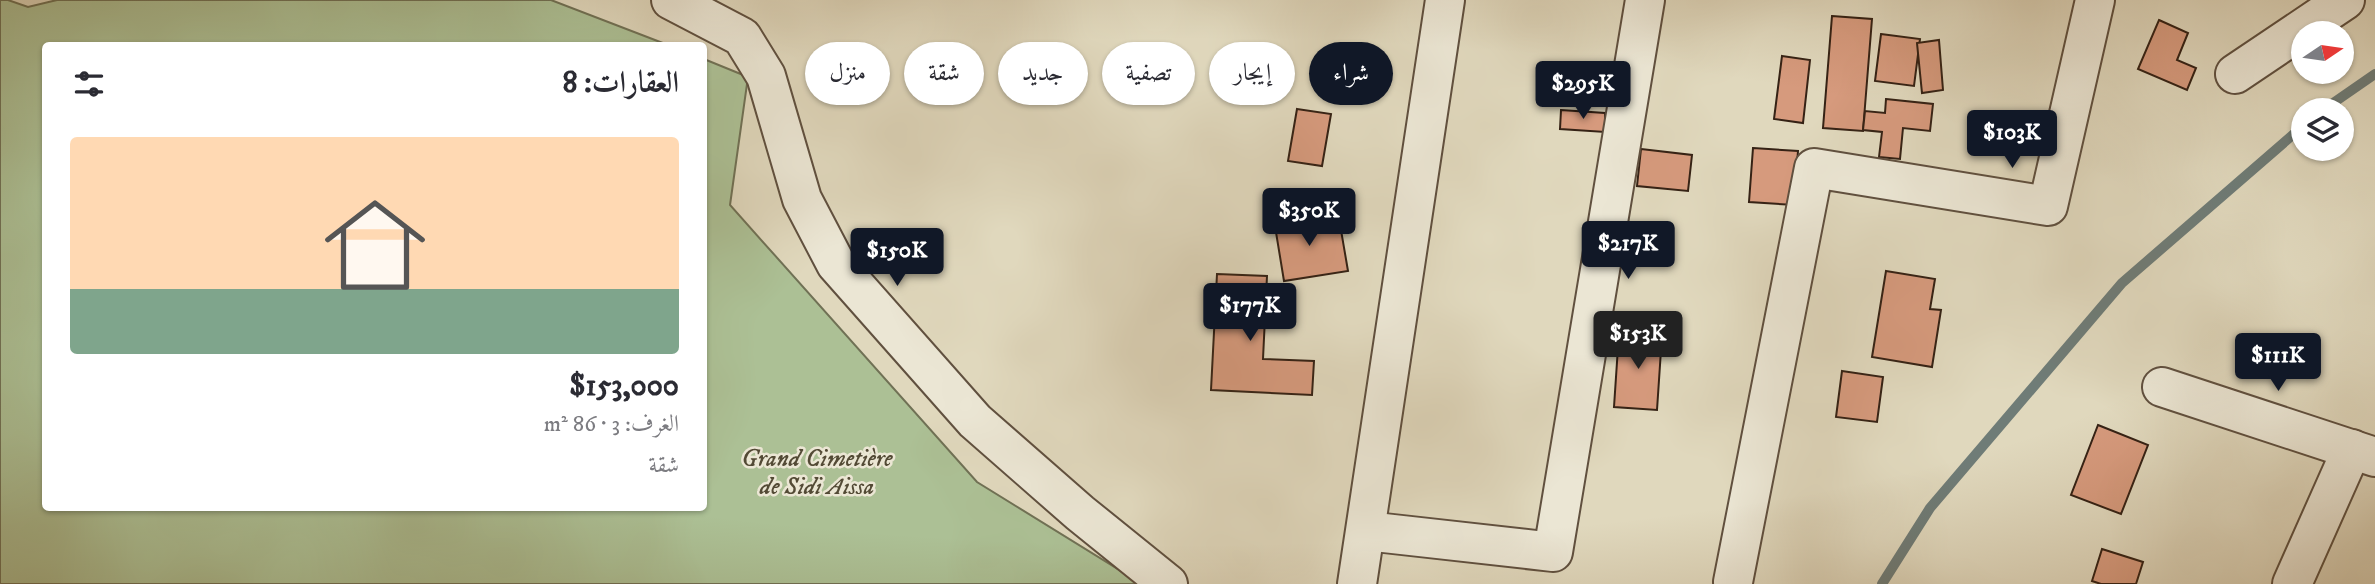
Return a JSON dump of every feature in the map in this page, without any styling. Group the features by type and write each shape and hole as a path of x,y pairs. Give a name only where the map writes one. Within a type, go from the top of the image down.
{"street":[{"path":"671,0 742,37 766,76 802,199 836,264 975,421 1080,513 1168,584"},
{"path":"1357,584 1445,0"},
{"path":"1366,531 1553,552 1645,0"},
{"path":"1733,582 1814,168 2048,206 2095,0"},
{"path":"2235,74 2345,0"},
{"path":"2162,387 2363,453 2292,584"}],"green space":[{"name":"Grand Cimetière de Sidi Aissa","path":"0,0 28,7 57,0 551,0 660,42 42,42 42,511 707,511 707,60 748,77 730,205 977,482 1142,584 0,584"}],"building":[{"path":"1832,16 1872,19 1863,131 1823,128"},
{"path":"2159,20 2188,33 2177,60 2196,68 2187,90 2138,69"},
{"path":"1881,34 1920,39 1914,86 1875,81"},
{"path":"1939,40 1943,90 1922,93 1917,43"},
{"path":"1782,56 1810,60 1803,123 1774,119"},
{"path":"1886,99 1933,104 1930,131 1903,128 1900,159 1879,157 1882,132 1863,130 1865,111 1885,113"},
{"path":"1297,109 1331,114 1322,166 1288,161"},
{"path":"1561,110 1605,113 1605,132 1560,129"},
{"path":"1753,148 1798,151 1794,205 1749,202"},
{"path":"1641,149 1692,155 1688,191 1637,186"},
{"path":"1316,213 1319,233 1341,230 1348,271 1284,281 1274,220"},
{"path":"1886,271 1935,279 1930,309 1941,310 1932,367 1872,357"},
{"path":"1217,274 1267,276 1263,359 1314,361 1312,395 1211,390"},
{"path":"1619,332 1662,335 1657,410 1614,407"},
{"path":"1842,371 1883,377 1877,422 1836,417"},
{"path":"2098,425 2148,445 2121,514 2071,495"},
{"path":"2102,549 2143,562 2136,584 2101,584 2092,581"}],"waterway":[{"path":"2340,98 2375,74"},
{"path":"1882,584 1930,508 2122,283 2291,136"}]}
